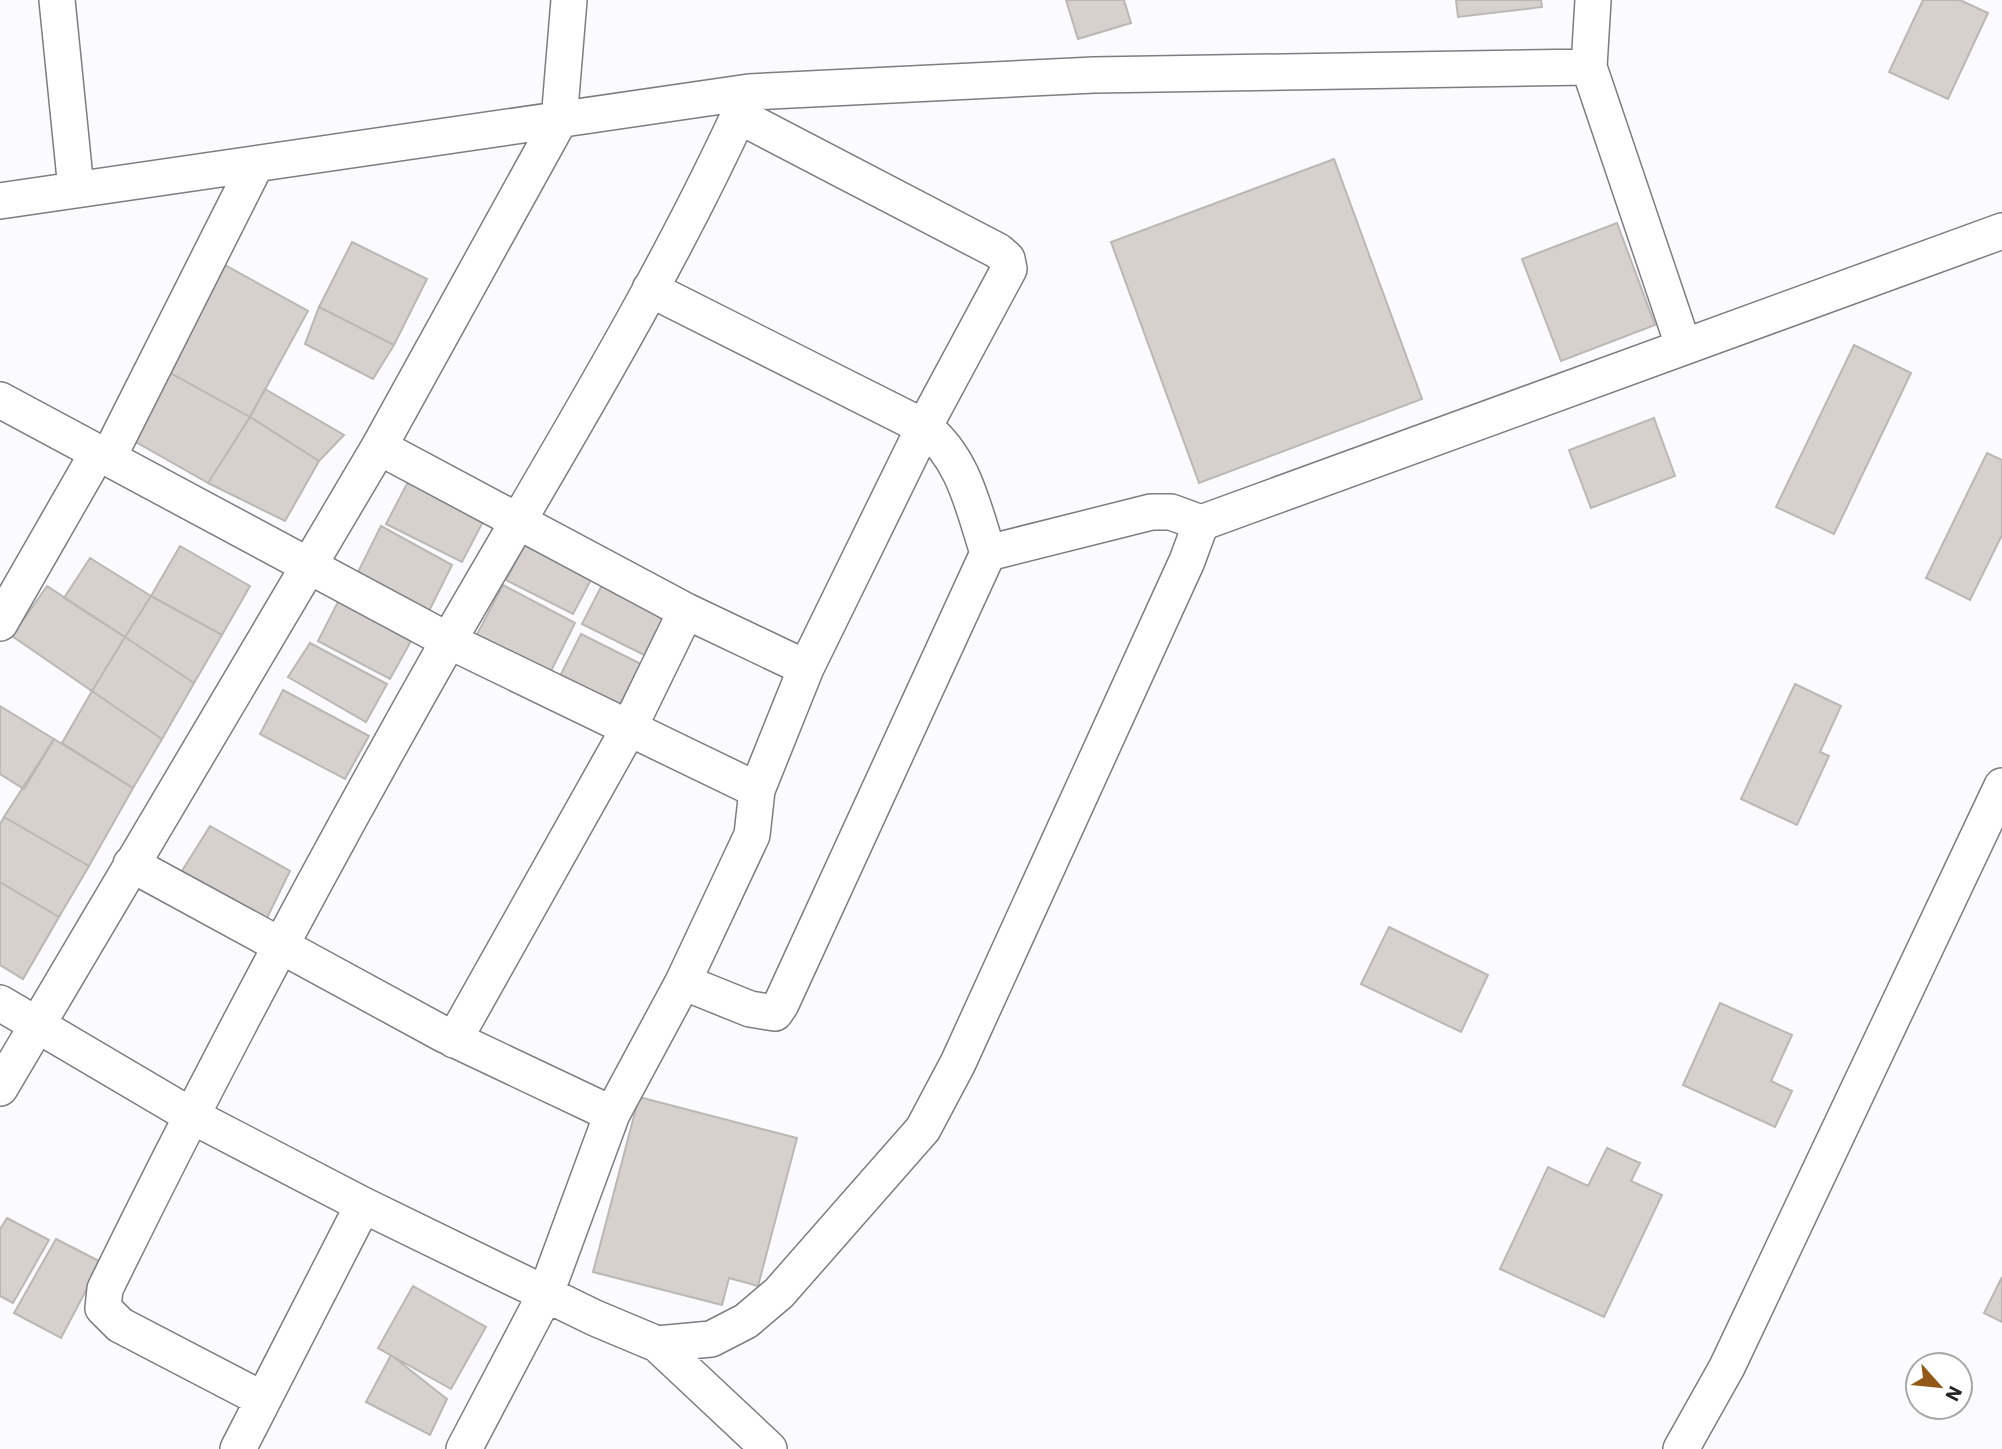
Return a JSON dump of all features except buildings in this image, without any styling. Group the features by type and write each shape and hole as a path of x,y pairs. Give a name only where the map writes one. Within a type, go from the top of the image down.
{"street":[{"path":"57,0 76,189"},
{"path":"0,1088 305,567 379,447 559,121 569,0"},
{"path":"1593,0 1589,67 1683,345"},
{"path":"0,201 559,121 744,104 1094,75 1589,67"},
{"path":"262,1399 120,1325 103,1308 105,1289 190,1115 281,946 449,642 650,289 744,104"},
{"path":"464,1449 546,1293 612,1114 683,982 752,835 757,790 806,668 924,427 1009,269 1007,259 998,251 744,104"},
{"path":"0,623 103,455 256,164"},
{"path":"988,553 1151,512 1171,512 1201,523 1683,345 2002,231"},
{"path":"650,289 924,427 939,439 959,465 988,553 775,1013 758,1011 683,982"},
{"path":"0,400 305,567 449,642 757,790"},
{"path":"379,447 686,611 806,668"},
{"path":"657,1344 711,1339 746,1321 779,1293 923,1129 958,1063 1187,561 1201,523"},
{"path":"454,1040 628,730 686,611"},
{"path":"1681,1449 1734,1355 2002,786"},
{"path":"131,864 454,1040 612,1114"},
{"path":"0,1003 37,1022 190,1115 363,1205 595,1318 657,1344 769,1449"},
{"path":"238,1449 363,1205"}]}
